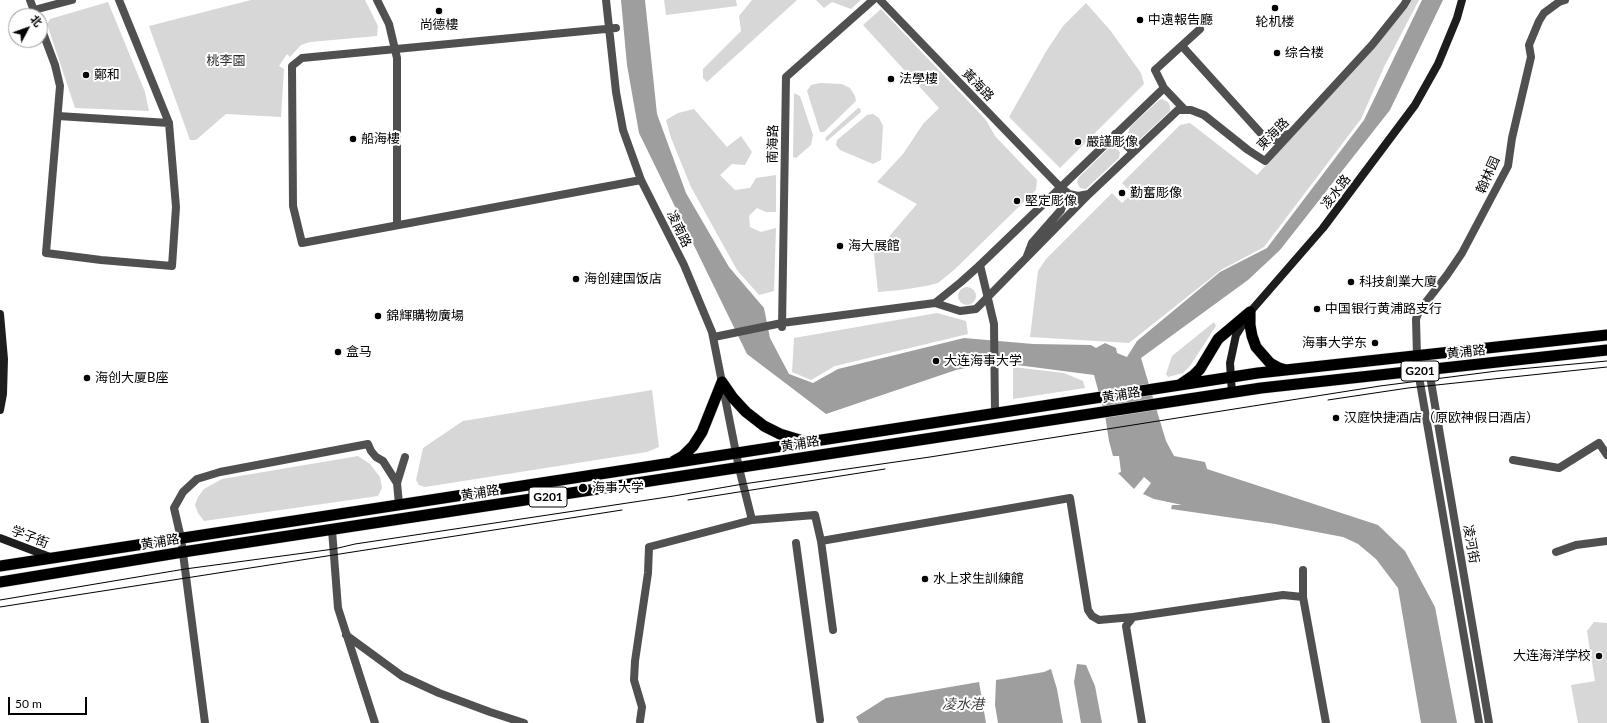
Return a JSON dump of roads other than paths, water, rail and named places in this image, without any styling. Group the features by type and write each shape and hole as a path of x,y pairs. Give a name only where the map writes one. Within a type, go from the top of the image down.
{"highway":[{"path":"1250,312 1250,325 1256,347 1270,363 1278,368 1288,370"},
{"path":"1173,386 1194,375 1200,369 1218,339 1250,312"},
{"name":"黄浦路","path":"0,566 1173,386 1288,370 1607,336"},
{"name":"黄浦路","path":"0,582 183,552 1232,393 1607,350"},
{"path":"722,382 733,398 746,412 764,426 780,434 809,442"},
{"path":"669,463 683,456 693,446 702,432 722,382"}],"main road":[{"name":"凌水路","path":"1232,393 1230,363 1236,336 1250,312 1323,228 1415,105 1438,64 1457,18 1462,0"},
{"path":"0,314 4,360 3,394 0,410"},
{"name":"学子街","path":"0,538 42,556 52,558"}],"street":[{"path":"48,8 72,0"},
{"path":"48,46 55,65 60,86 46,254 172,266 176,207 169,123 119,0"},
{"path":"377,0 389,24 397,58 397,225"},
{"name":"凌南路","path":"606,0 613,29 620,117 629,148 641,180 684,265 714,336 739,468 752,520"},
{"name":"南海路","path":"782,325 786,77 873,0"},
{"name":"黃海路","path":"880,0 1060,187 1069,194 1078,196 1089,194"},
{"name":"東海路","path":"1184,109 1204,115 1248,150 1265,161 1372,46 1407,0"},
{"name":"翰林园","path":"1417,356 1416,319 1419,311 1462,253 1508,166 1512,138 1531,57 1529,45 1544,13 1559,2 1565,0"},
{"path":"613,29 302,58 292,66 293,206 302,243 641,180"},
{"path":"1184,109 1164,88 1155,70 1200,29"},
{"path":"1182,46 1266,139 1274,140 1285,137 1295,129"},
{"path":"935,303 980,265 1164,88"},
{"path":"714,336 771,325 782,325 935,303 960,311 976,309 1089,194 1178,110 1184,109"},
{"path":"58,116 169,123"},
{"path":"1115,134 1133,152"},
{"path":"1026,259 1032,242 1061,210 1064,201 1060,187"},
{"path":"980,265 989,296 994,324 995,414"},
{"name":"凌河街","path":"1424,370 1479,723"},
{"name":"凌河街","path":"1424,370 1489,723"},
{"path":"1513,460 1559,468 1598,443 1607,455"},
{"path":"205,723 181,538 174,508 183,492 197,479 220,472 368,444 376,457 383,461 396,483 399,504"},
{"path":"396,483 405,457"},
{"path":"821,541 1070,498 1088,610 1092,616 1098,620 1133,617 1283,595 1303,597"},
{"path":"640,721 642,707 634,680 635,661 648,573 649,546 752,520 815,515 821,541 833,630"},
{"path":"332,530 338,608 375,723"},
{"path":"1556,552 1576,546 1607,541"},
{"path":"796,543 820,720"},
{"path":"1303,570 1303,597 1326,723"},
{"path":"1133,617 1126,626 1142,723"},
{"path":"346,635 402,676 439,693 524,723"}],"water":[{"path":"621,0 645,0 657,114 686,193 729,267 764,308 770,338 789,374 813,383 838,369 964,338 1033,344 1091,345 1096,348 1105,343 1116,348 1117,353 1127,357 1137,341 1220,272 1267,248 1364,120 1422,0 1443,0 1390,110 1280,250 1248,280 1141,358 1166,441 1174,456 1205,462 1207,469 1378,525 1405,551 1435,607 1457,723 1421,723 1398,588 1376,559 1358,544 1343,537 1275,524 1171,509 1172,505 1182,505 1154,499 1143,494 1151,483 1144,477 1134,489 1118,473 1121,472 1119,456 1113,456 1105,415 1094,375 994,362 956,370 826,414 747,354 639,133 627,65"},
{"path":"1077,664 1086,665 1095,686 1102,723 1081,723 1074,682"},
{"name":"凌水港","path":"1051,669 1057,689 1063,723 998,723 995,705 996,680 1044,672"},
{"name":"凌水港","path":"979,682 986,723 859,723 856,717 886,698"}],"tram line":[{"path":"0,600 185,569 334,549 355,544 674,496 743,484 930,457 1380,386 1497,371 1607,361"},
{"path":"1328,400 1408,388 1607,367"},
{"path":"688,500 885,469"},
{"path":"0,607 622,510"}],"place":[{"name":"轮机楼","path":"1275,8"},
{"name":"尚德樓","path":"439,11"},
{"name":"中遠報告廳","path":"1140,20"},
{"name":"综合楼","path":"1277,53"},
{"name":"鄭和","path":"86,75"},
{"name":"法學樓","path":"891,79"},
{"name":"船海樓","path":"353,139"},
{"name":"嚴謹彫像","path":"1078,142"},
{"name":"勤奮彫像","path":"1122,193"},
{"name":"堅定彫像","path":"1017,201"},
{"name":"海大展館","path":"840,246"},
{"name":"海创建国饭店","path":"576,279"},
{"name":"科技創業大廈","path":"1351,282"},
{"name":"中国银行黄浦路支行","path":"1317,309"},
{"name":"錦輝購物廣場","path":"378,316"},
{"name":"海事大学东","path":"1375,343"},
{"name":"盒马","path":"338,352"},
{"name":"大连海事大学","path":"936,361"},
{"name":"海创大厦B座","path":"87,378"},
{"name":"汉庭快捷酒店（原欧神假日酒店）","path":"1336,418"},
{"name":"海事大学","path":"583,488"},
{"name":"水上求生訓練館","path":"925,579"},
{"name":"大连海洋学校","path":"1599,656"}],"park label":[{"name":"桃李園","path":"226,61"}]}
